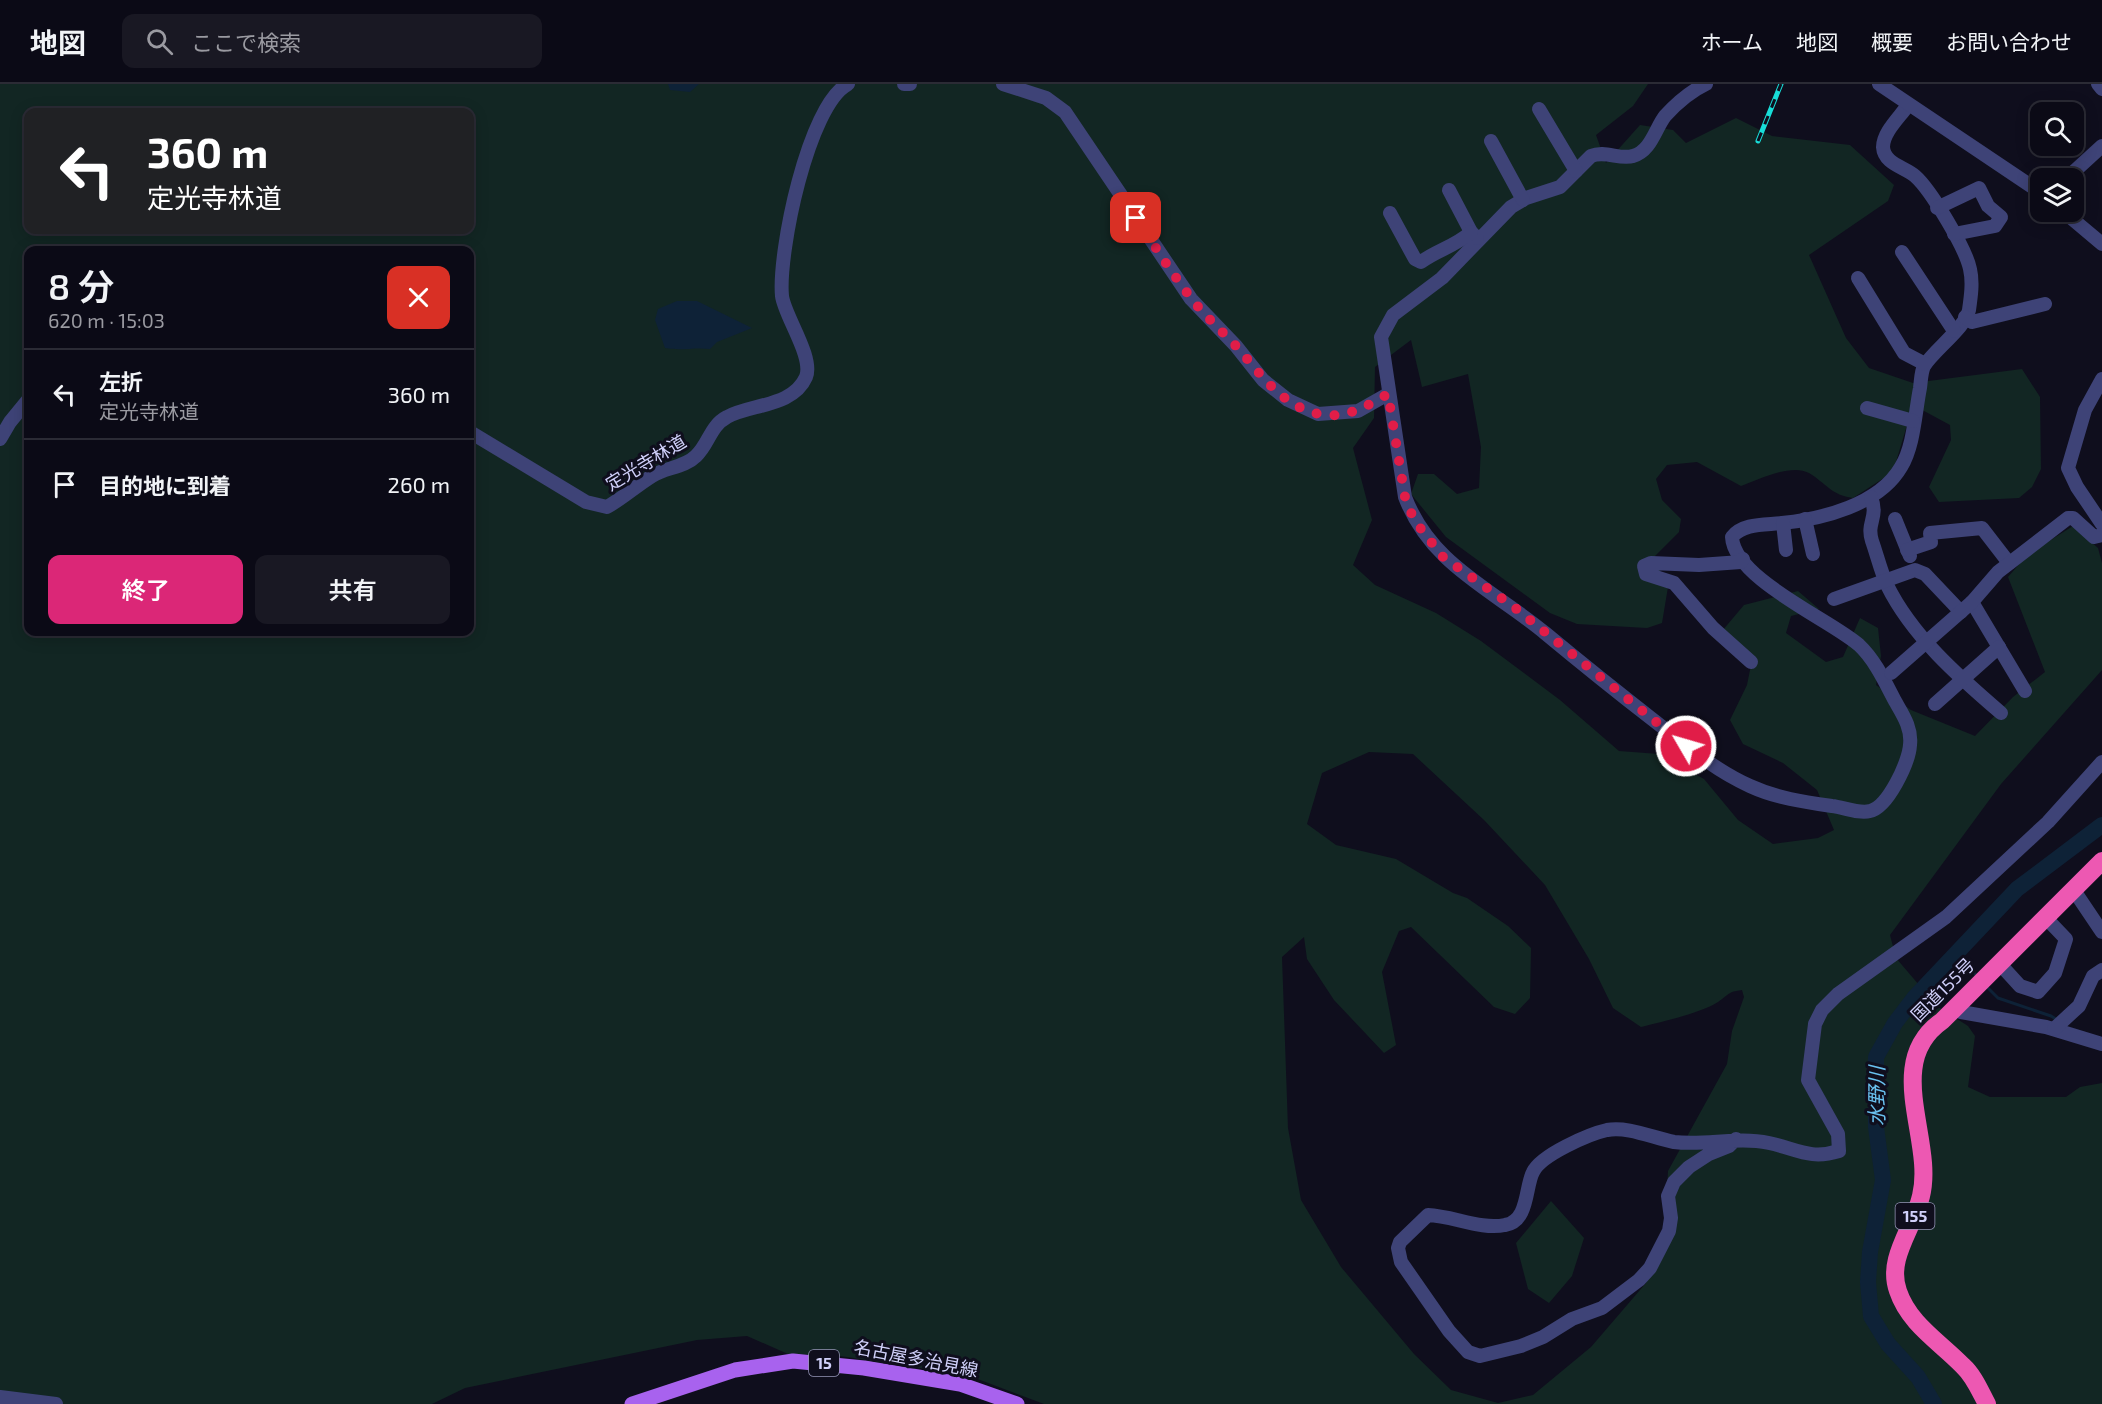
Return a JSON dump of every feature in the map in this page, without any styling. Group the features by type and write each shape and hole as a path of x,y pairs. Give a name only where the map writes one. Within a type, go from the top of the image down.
{"highway":[{"name":"国道155号","path":"1988,1404 1965,1367 1917,1324 1902,1302 1894,1278 1898,1254 1922,1195 1924,1174 1922,1142 1913,1106 1914,1070 1928,1032 2102,861"}],"main road":[{"name":"名古屋多治見線","path":"632,1404 735,1370 793,1361 825,1363 960,1384 1017,1404"}],"street":[{"name":"定光寺林道","path":"474,434 586,502 607,507 650,477 684,465 696,456 719,421 776,401 801,385 807,375 803,349 782,298 783,258 803,160 833,96 848,84"},
{"path":"904,84 910,84"},
{"path":"1003,84 1046,99 1065,112 1191,299 1236,346 1263,380 1288,400 1318,414 1358,411 1388,394"},
{"path":"1706,84 1698,88 1665,117 1647,147 1633,157 1597,153 1560,187 1523,200 1511,207 1475,236 1442,278 1402,307 1387,323 1381,337 1405,497 1414,520 1443,557 1514,607 1661,727 1718,768 1749,786 1781,798 1867,812 1882,805 1902,772 1910,748 1911,735 1904,718 1872,660 1861,647 1844,632 1771,588 1743,559 1732,543 1732,537 1740,528 1805,519 1848,507 1871,497 1901,467 1925,364 1969,313 1972,280 1970,266 1954,234 1914,174 1888,160 1885,154 1887,134 1908,105"},
{"path":"1879,84 2030,185"},
{"path":"2098,84 2102,89"},
{"path":"1539,109 1576,171"},
{"path":"1491,141 1523,200"},
{"path":"2078,168 2102,146"},
{"path":"1937,207 1979,188 1988,206 2001,217 1995,226 1954,234"},
{"path":"1449,190 1475,236"},
{"path":"1390,213 1415,259 1421,261 1475,236"},
{"path":"2076,222 2102,244"},
{"path":"1902,252 1954,331"},
{"path":"1858,278 1904,353 1925,364"},
{"path":"1965,317 1972,322 2045,304"},
{"path":"2102,379 2085,410 2068,468 2077,487 2102,524"},
{"path":"0,439 24,405"},
{"path":"1866,408 1913,421"},
{"path":"1871,497 1876,515 1869,530 1885,580 1926,641 1962,679 2001,713"},
{"path":"1892,673 1972,602 1993,577 2068,518 2073,518 2094,537 2102,535"},
{"path":"1805,519 1813,554"},
{"path":"1895,519 1915,570"},
{"path":"1783,523 1786,550"},
{"path":"1907,550 1931,542 1930,533 1982,528 2009,563"},
{"path":"1743,559 1741,562 1699,566 1651,563 1644,566 1644,570 1646,574 1674,583 1713,628 1751,662"},
{"path":"1834,599 1915,570 1925,574 1961,612"},
{"path":"1972,602 2025,691"},
{"path":"1935,704 1999,646"},
{"path":"1736,1139 1729,1146 1709,1154 1689,1167 1674,1182 1668,1196 1670,1231 1650,1268 1639,1281 1602,1308 1572,1319 1534,1342 1480,1356 1468,1352 1449,1331 1401,1262 1398,1248 1400,1242 1428,1215 1488,1226 1511,1223 1519,1215 1530,1188 1533,1172 1542,1160 1600,1132 1618,1129 1692,1144 1736,1139 1768,1143 1821,1156 1839,1151 1838,1134 1808,1080 1815,1024 1821,1010 1838,994 1946,917 2048,822 2102,762"},
{"path":"2073,889 2102,932"},
{"path":"1988,974 2038,992 2055,973 2066,939 2045,917"},
{"path":"2054,1029 2079,1006 2093,976 2102,970"},
{"path":"1955,1007 1961,1012 2054,1029 2102,1044"},
{"path":"0,1397 56,1404"}],"green space":[{"path":"0,84 1648,84 1633,106 1596,135 1606,163 1640,125 1673,130 1686,143 1736,118 1772,136 1850,145 1894,185 1888,201 1809,255 1846,338 1869,368 1913,383 2022,369 2040,397 2041,469 2032,487 2019,498 1939,502 1929,487 1951,440 1950,425 1913,405 1893,472 1853,498 1834,492 1802,470 1775,473 1741,486 1697,462 1667,465 1656,479 1662,500 1681,519 1679,532 1654,557 1668,587 1662,623 1647,628 1577,624 1550,613 1446,537 1411,494 1418,474 1434,474 1457,494 1479,488 1481,447 1468,374 1422,387 1411,340 1375,367 1374,418 1353,448 1372,520 1353,565 1375,585 1436,613 1481,641 1560,700 1619,751 1659,754 1704,779 1738,820 1773,844 1818,838 1834,830 1817,790 1783,763 1743,744 1730,720 1747,685 1751,665 1717,637 1744,605 1798,591 1819,609 1791,616 1786,633 1826,662 1843,657 1860,618 1878,628 1881,656 1876,685 1911,710 1975,736 2013,697 2045,672 2008,577 2027,555 2073,526 2098,548 2102,563 2102,670 2001,784 1890,935 1896,958 1937,1006 1968,1026 1975,1036 1968,1087 1990,1097 2066,1097 2080,1087 2102,1083 2102,1404 1044,1404 967,1375 840,1356 788,1354 747,1336 697,1340 465,1388 432,1404 0,1404","holes":["1369,752 1413,754 1484,820 1545,885 1589,959 1613,1008 1641,1027 1702,1010 1731,993 1742,990 1744,997 1732,1031 1727,1064 1668,1171 1665,1226 1646,1283 1591,1347 1533,1395 1498,1403 1451,1390 1414,1354 1341,1267 1301,1200 1288,1128 1282,957 1304,937 1307,959 1334,1000 1384,1053 1396,1045 1382,972 1399,931 1411,927 1494,1007 1515,1014 1530,998 1531,948 1508,926 1467,898 1453,893 1396,859 1336,845 1307,824 1322,773"]},
{"path":"1551,1201 1584,1238 1572,1276 1549,1303 1528,1289 1516,1243"}],"water":[{"path":"668,84 699,84 690,92 670,90"},
{"path":"677,301 697,301 752,328 717,342 710,349 665,348 655,320 658,309"}],"waterway":[{"name":"水野川","path":"1934,1404 1918,1377 1888,1344 1871,1316 1868,1282 1870,1252 1883,1180 1876,1127 1876,1057 1895,1023 1914,998 2017,889 2102,825"},
{"path":"1956,953 1977,976"},
{"path":"1985,985 1998,998 2051,1016 2059,1021"}],"railway":[{"path":"1758,141 1781,84"}],"route":[{"path":"1136,218 1191,299 1236,346 1263,380 1288,400 1318,414 1333,415 1358,411 1388,394 1405,497 1414,520 1443,557 1514,607 1686,746"}]}
